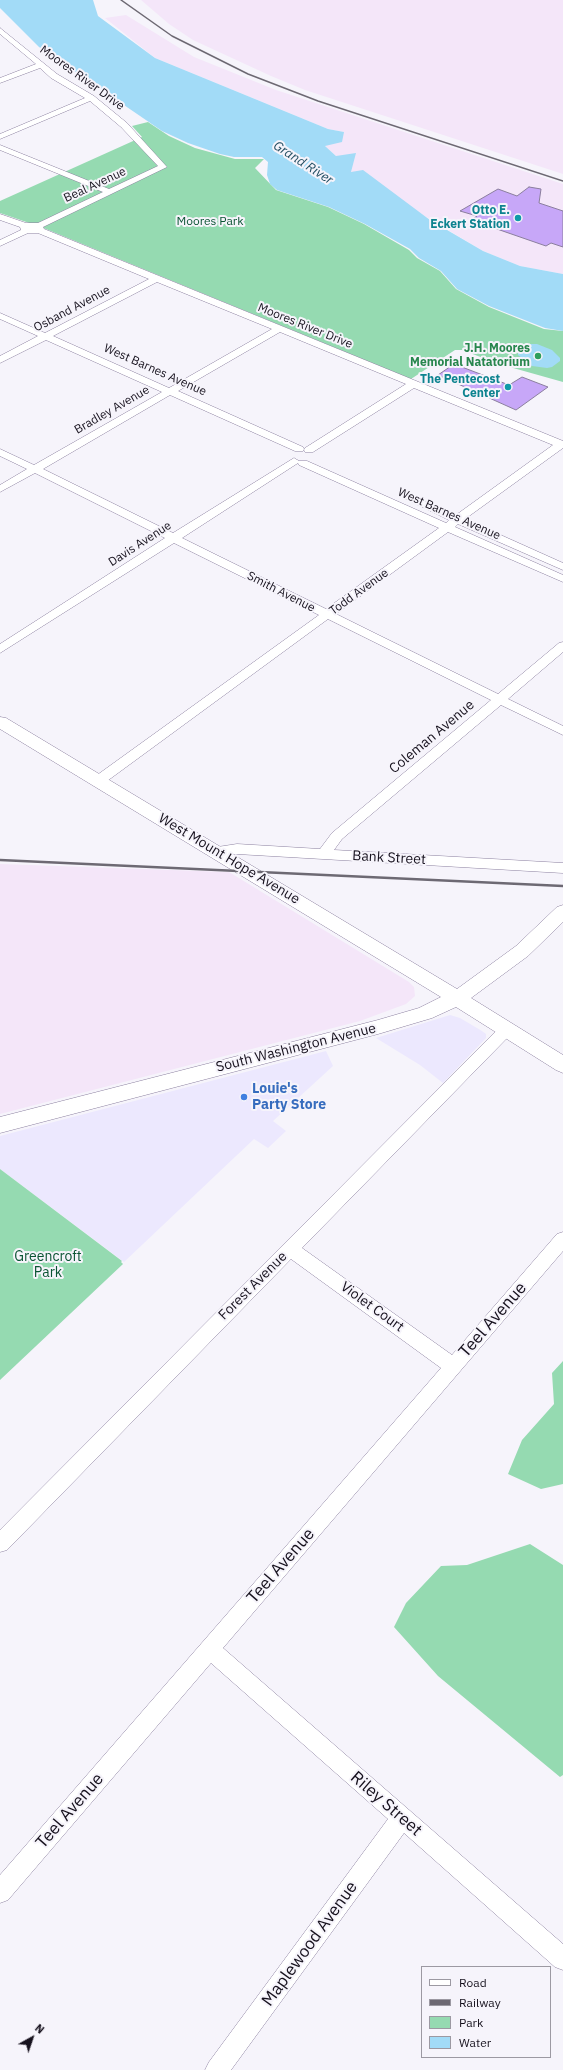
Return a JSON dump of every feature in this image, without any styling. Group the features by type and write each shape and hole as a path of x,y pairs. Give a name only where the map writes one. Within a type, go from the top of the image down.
{"street":[{"name":"Moores River Drive","path":"0,31 54,76 91,98 124,125 163,167"},
{"path":"0,81 40,65"},
{"path":"0,137 91,98"},
{"path":"0,147 110,192"},
{"name":"Beal Avenue","path":"38,228 163,167"},
{"path":"0,217 26,228 38,228"},
{"path":"0,243 26,228"},
{"name":"Moores River Drive","path":"38,228 156,279 562,444"},
{"name":"Osband Avenue","path":"0,360 156,279"},
{"name":"West Barnes Avenue","path":"0,316 563,567"},
{"name":"West Barnes Avenue","path":"0,325 295,460 563,579"},
{"name":"Bradley Avenue","path":"0,489 279,329"},
{"path":"307,452 311,460 295,460 290,452 307,452 413,384"},
{"name":"Todd Avenue","path":"98,781 562,444"},
{"name":"Smith Avenue","path":"0,452 563,731"},
{"name":"Davis Avenue","path":"0,649 295,460"},
{"name":"Coleman Avenue","path":"324,854 337,836 563,646"},
{"name":"West Mount Hope Avenue","path":"0,722 216,851 457,998 563,1065"},
{"name":"Bank Street","path":"216,851 237,848 563,868"},
{"name":"South Washington Avenue","path":"0,1125 378,1027 425,1013 457,998 475,987 512,959 563,911"},
{"name":"Forest Avenue","path":"0,1543 507,1029"},
{"name":"Teel Avenue","path":"0,1892 563,1239"},
{"name":"Violet Court","path":"290,1248 453,1366"},
{"name":"Riley Street","path":"210,1649 563,1959"},
{"name":"Maplewood Avenue","path":"218,2070 402,1818"}],"shaded area":[{"path":"141,0 563,0 563,174 305,90 271,76 193,40 169,24"},
{"path":"126,15 194,57 276,90 563,184 563,274 520,266 483,251 351,172 353,160 336,156 324,145 344,132 328,129 155,58 105,18"},
{"path":"0,864 229,872 409,982 414,987 415,996 406,1004 360,1021 0,1114"},
{"path":"450,1015 460,1018 482,1031 486,1034 486,1038 443,1083 420,1065 376,1038"},
{"path":"326,1051 333,1066 273,1121 286,1131 268,1148 254,1139 124,1262 0,1169 0,1136"}],"green space":[{"name":"Moores Park","path":"148,122 169,136 195,148 235,159 264,159 255,168 276,190 328,207 364,224 409,250 417,258 440,271 456,289 489,307 544,329 563,331 563,382 499,364 462,350 455,350 411,379 41,227 0,213 0,201 142,137 132,126"},
{"name":"Greencroft Park","path":"0,1169 122,1261 121,1262 123,1264 0,1380"},
{"path":"563,1361 563,1484 541,1489 508,1474 522,1440 554,1404 552,1373"},
{"path":"530,1544 563,1565 563,1775 560,1777 438,1676 394,1627 406,1603 441,1566 467,1565"}],"water":[{"name":"Grand River","path":"0,0 93,0 98,16 155,58 328,129 344,132 342,142 325,146 336,156 356,153 351,172 363,170 430,220 483,251 520,266 563,274 563,331 545,328 489,306 457,289 441,271 419,258 410,249 365,224 329,207 277,190 270,184 267,175 268,162 262,157 234,157 220,154 188,143 162,131 39,47 0,8"},
{"name":"J.H. Moores Memorial Natatorium","path":"527,344 537,344 552,350 560,358 560,361 552,367 547,368 532,366 518,355 520,348"}],"building":[{"name":"Otto E. Eckert Station","path":"529,187 541,189 539,203 563,211 563,247 551,243 546,246 471,220 477,216 460,211 498,189 517,196"},
{"name":"The Pentecost Center","path":"454,364 509,385 522,377 548,387 516,410 438,375"}],"railway":[{"path":"121,0 172,36 248,74 318,101 563,181"},
{"path":"0,860 563,886"}],"place":[{"name":"Otto E. Eckert Station","path":"518,218"},
{"name":"J.H. Moores Memorial Natatorium","path":"538,356"},
{"name":"The Pentecost Center","path":"508,387"},
{"name":"Louie's Party Store","path":"244,1097"}]}
